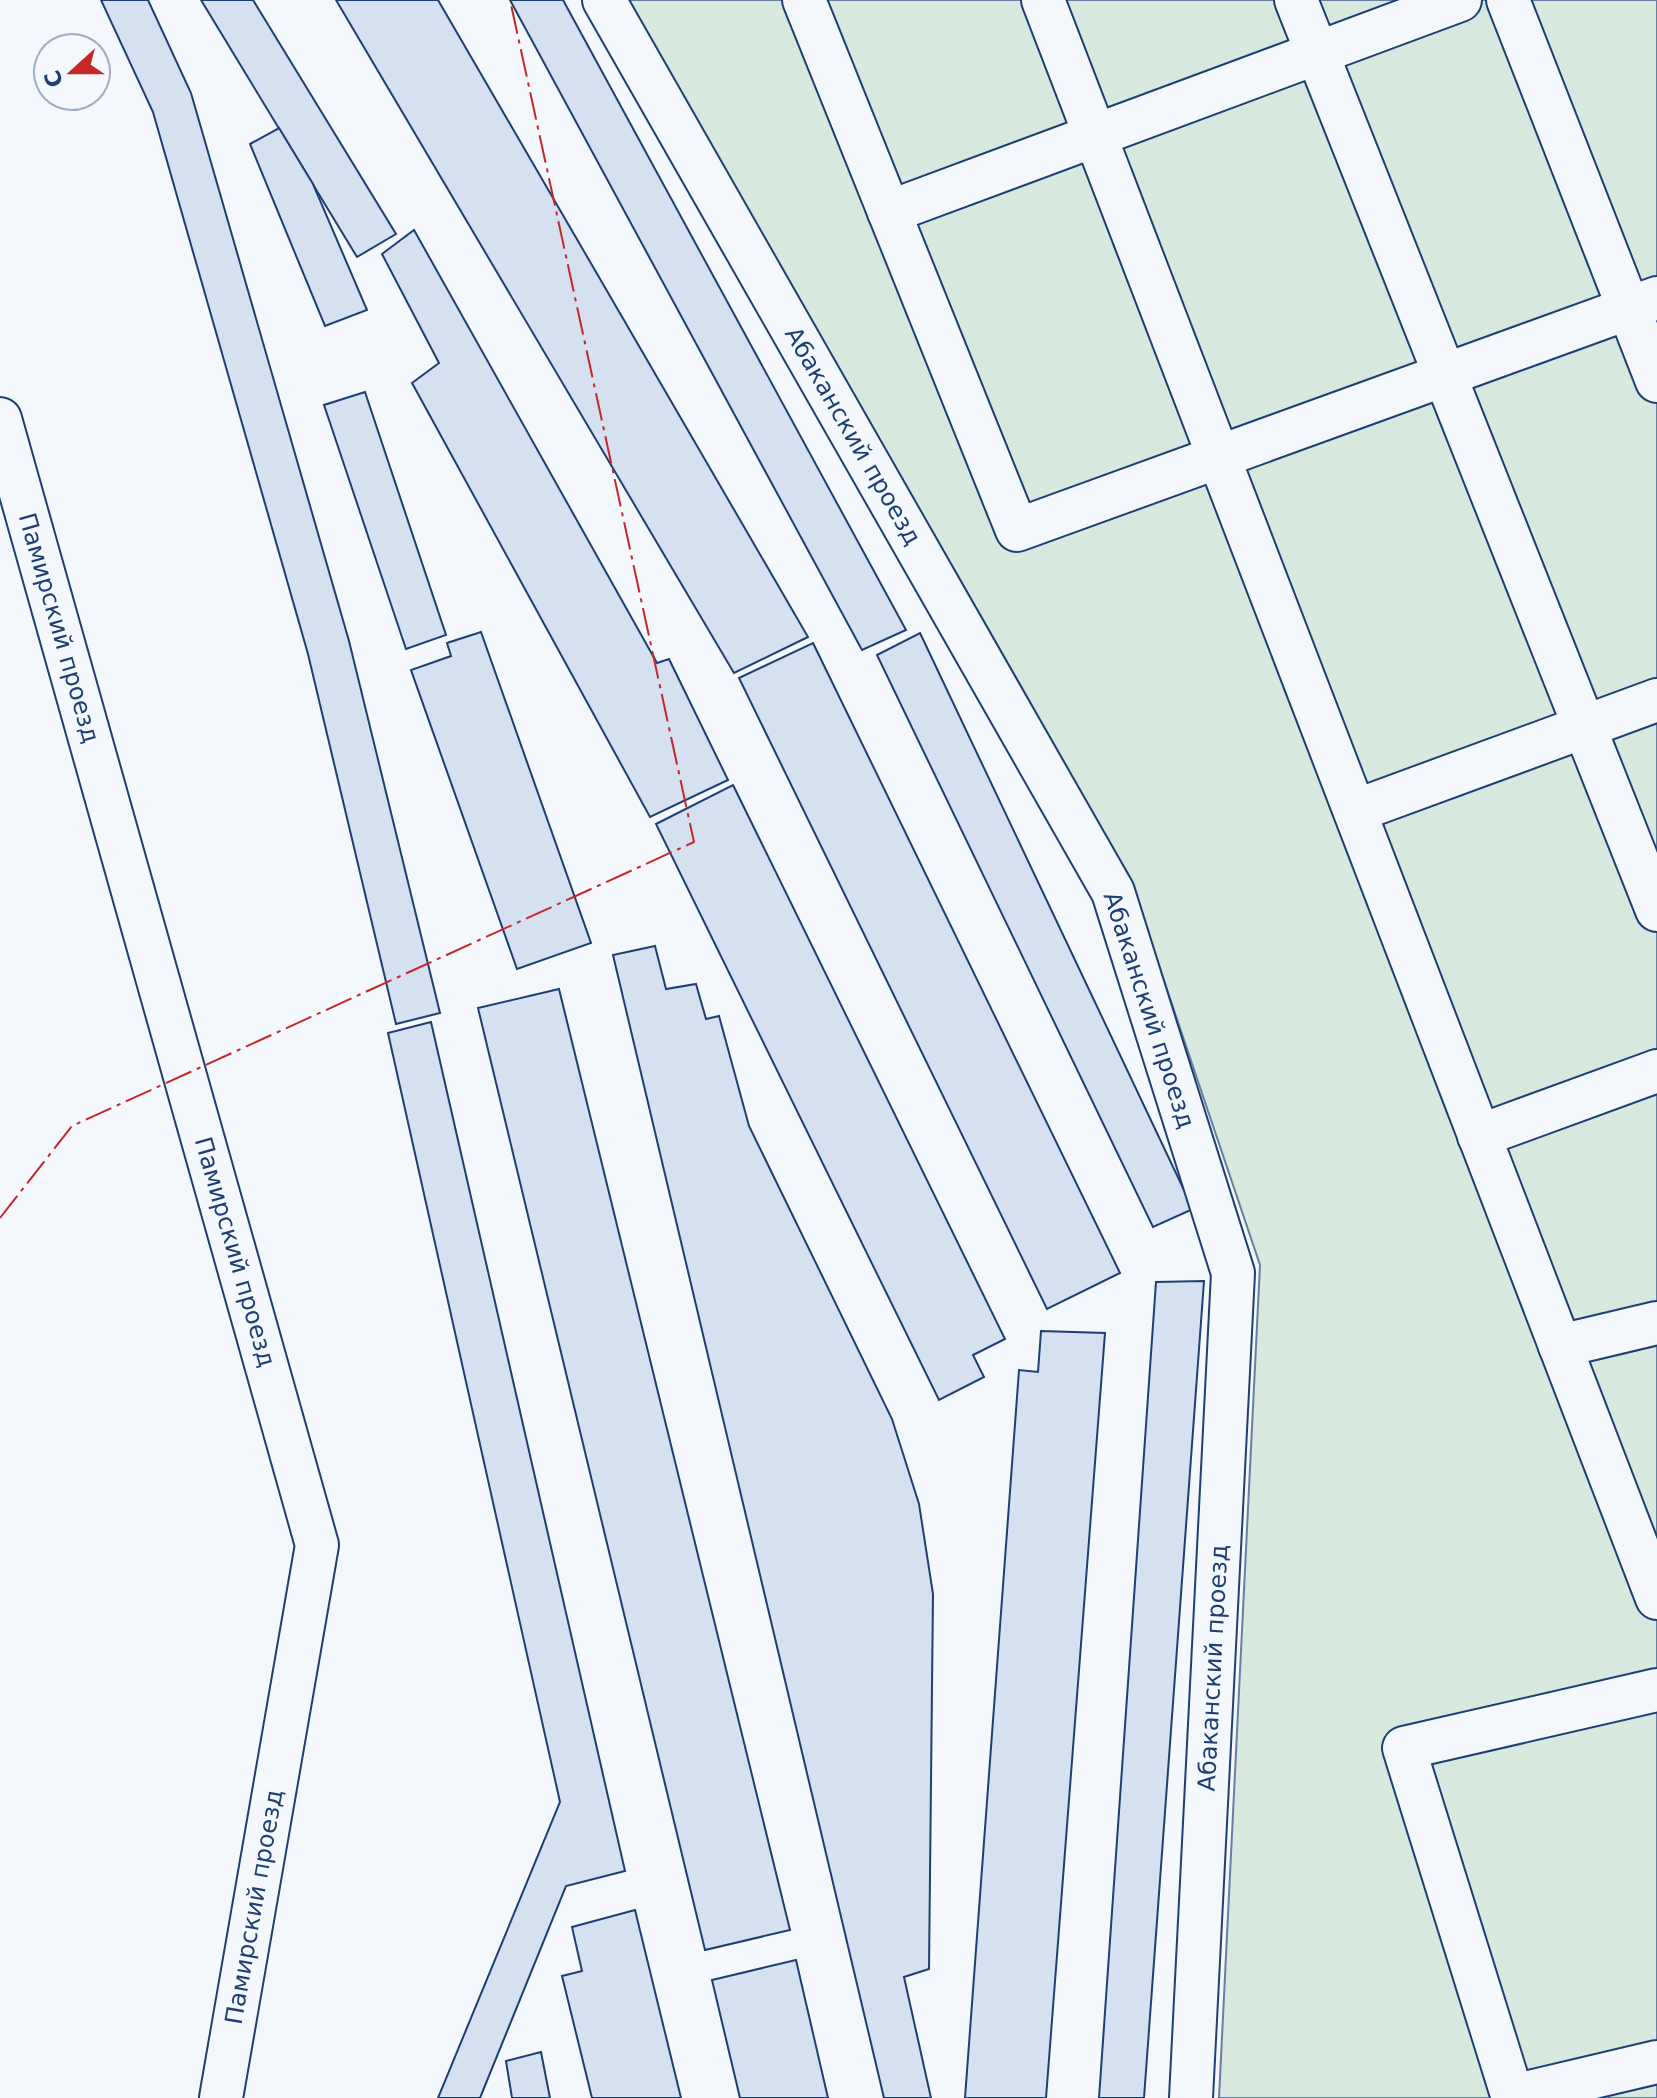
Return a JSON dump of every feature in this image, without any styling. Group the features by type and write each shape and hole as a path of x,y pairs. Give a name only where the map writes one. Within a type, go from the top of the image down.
{"street":[{"name":"Абаканский проезд","path":"604,0 1113,892 1233,1273 1191,2098"},
{"path":"804,0 1017,530 1643,303"},
{"path":"1043,0 1657,1598"},
{"path":"1296,0 1657,910"},
{"path":"889,212 1460,0"},
{"path":"1508,0 1643,303 1657,381"},
{"name":"Памирский проезд","path":"0,419 317,1545 221,2098"},
{"path":"1355,811 1657,700"},
{"path":"1479,1136 1657,1071"},
{"path":"1560,1346 1657,1323"},
{"path":"1657,1690 1404,1748 1513,2097 1657,2062"}],"shaded area":[{"path":"617,0 1657,0 1657,2098 1219,2098 1260,1265 1128,874 937,559"}],"building":[{"path":"101,0 148,0 191,93 349,641 440,1013 396,1024 308,654 153,112"},
{"path":"201,0 253,0 396,234 357,257"},
{"path":"336,0 438,0 808,637 734,673"},
{"path":"510,0 563,0 906,630 862,650"},
{"path":"279,128 313,184 367,310 325,326 250,144"},
{"path":"414,230 657,663 669,659 728,780 650,817 412,383 439,363 382,254"},
{"path":"365,392 446,635 406,649 324,405"},
{"path":"481,632 591,943 517,969 411,670 451,656 447,643"},
{"path":"920,633 1193,1209 1153,1227 877,655"},
{"path":"813,643 1120,1273 1047,1309 739,678"},
{"path":"733,785 1005,1339 973,1355 984,1377 939,1400 656,824"},
{"path":"655,946 666,989 696,984 706,1019 719,1016 749,1126 892,1419 919,1504 933,1594 929,1969 904,1977 931,2098 884,2098 613,955"},
{"path":"559,989 790,1930 705,1950 478,1008"},
{"path":"431,1022 625,1871 566,1886 480,2098 438,2098 560,1802 388,1033"},
{"path":"1204,1281 1144,2098 1099,2098 1156,1282"},
{"path":"1041,1331 1105,1333 1046,2098 965,2098 1019,1370 1038,1372"},
{"path":"635,1910 681,2098 592,2098 562,1976 582,1971 572,1927"},
{"path":"796,1960 828,2098 740,2098 712,1980"},
{"path":"541,2052 550,2098 512,2098 506,2061"}],"power":[{"path":"0,1218 72,1126 694,842 510,0"}]}
